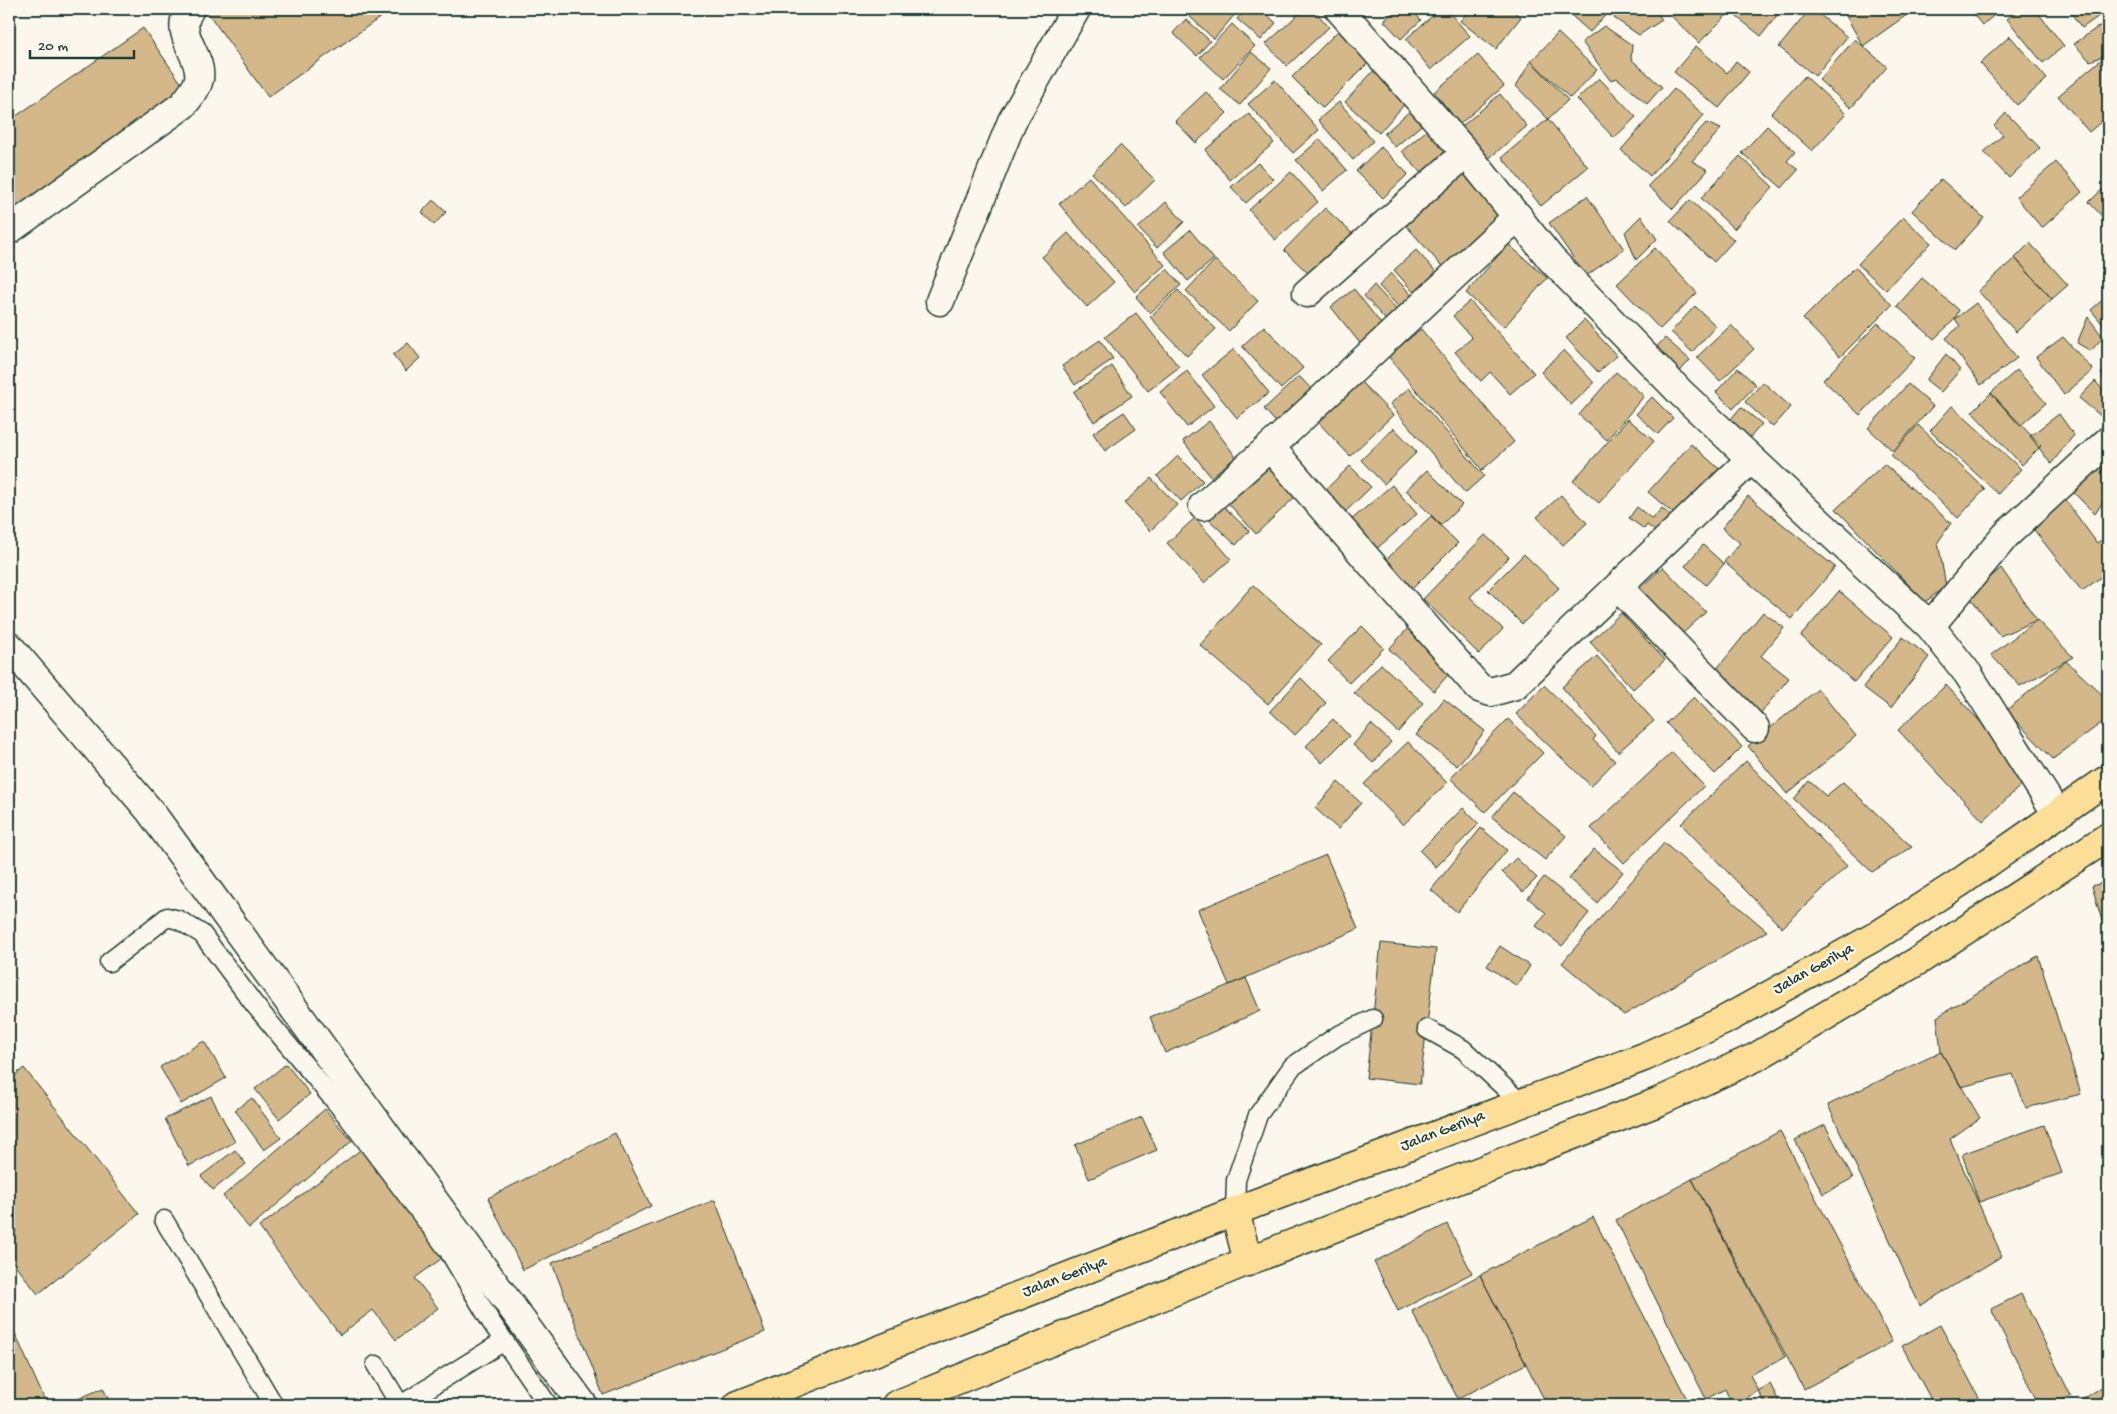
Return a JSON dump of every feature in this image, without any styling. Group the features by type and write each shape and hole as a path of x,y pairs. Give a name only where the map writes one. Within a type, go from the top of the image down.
{"highway":[{"name":"Jalan Gerilya","path":"738,1405 1235,1211 1644,1057 1723,1020 1878,935 1959,883 2108,779"},
{"path":"896,1405 1248,1262 1658,1102 1756,1057 1922,959 2108,837"},
{"path":"1235,1211 1248,1262"}],"street":[{"path":"9,230 183,105 197,86 199,77 199,68 187,42 184,21 190,9"},
{"path":"940,301 1012,121 1076,9"},
{"path":"1340,9 1466,153 1551,259 1682,394 1930,626 1968,674 2056,814"},
{"path":"1307,294 1466,153"},
{"path":"1203,506 1270,447 1518,216"},
{"path":"1930,626 2006,535 2108,441"},
{"path":"1270,447 1479,688 1491,692 1515,685 1751,458"},
{"path":"1618,587 1755,728"},
{"path":"9,646 150,812 582,1405"}],"lane":[{"path":"110,962 167,917 179,920 202,934 254,1004 348,1117 448,1250 504,1341 548,1405"},
{"path":"1235,1211 1236,1180 1258,1115 1286,1075 1292,1067 1338,1036 1373,1020"},
{"path":"1427,1029 1463,1049 1521,1103"},
{"path":"164,1220 274,1405"},
{"path":"376,1365 400,1405 504,1341"}],"building":[{"path":"205,9 392,9 268,97"},
{"path":"1192,9 1231,9 1236,13 1214,39 1187,14"},
{"path":"1246,9 1267,9 1264,12 1276,23 1261,40 1237,19"},
{"path":"1304,9 1313,9 1329,27 1287,66 1266,44"},
{"path":"1397,9 1410,9 1421,20 1401,39 1384,21"},
{"path":"1440,9 1446,9 1470,36 1431,70 1406,39"},
{"path":"1470,9 1510,9 1521,17 1496,49 1460,21"},
{"path":"1564,9 1611,9 1590,32"},
{"path":"1620,9 1655,9 1662,20 1639,35 1614,18"},
{"path":"1664,9 1720,9 1727,15 1699,43"},
{"path":"1735,9 1782,9 1761,36 1732,13"},
{"path":"1810,9 1813,9 1847,37 1815,76 1779,47"},
{"path":"1842,9 1915,9 1863,46"},
{"path":"1969,9 2002,9 1982,25"},
{"path":"2020,9 2035,9 2064,46 2043,63 2007,19"},
{"path":"2068,9 2104,9 2106,11 2082,28"},
{"path":"1186,19 1210,41 1197,56 1173,33"},
{"path":"2108,20 2108,54 2090,61 2074,44"},
{"path":"1347,22 1378,53 1323,108 1292,77"},
{"path":"1232,24 1255,46 1223,79 1200,57"},
{"path":"1604,26 1632,45 1631,59 1662,87 1647,104 1617,78 1610,80 1582,42"},
{"path":"143,28 186,90 9,213 9,121"},
{"path":"1558,33 1597,70 1570,98 1531,61"},
{"path":"2010,36 2047,79 2017,105 1980,63"},
{"path":"1855,39 1887,67 1851,108 1819,80"},
{"path":"1696,46 1727,73 1736,61 1749,72 1719,108 1674,72"},
{"path":"1251,52 1271,68 1240,105 1220,89"},
{"path":"1478,55 1504,86 1460,124 1434,92"},
{"path":"2103,58 2108,64 2108,116 2089,132 2058,96"},
{"path":"1531,61 1568,100 1548,119 1516,86"},
{"path":"1377,67 1410,98 1379,133 1345,102"},
{"path":"1805,76 1846,114 1812,151 1771,113"},
{"path":"1599,78 1636,117 1614,138 1577,99"},
{"path":"1275,80 1319,130 1293,153 1248,104"},
{"path":"1674,89 1704,115 1650,176 1621,150"},
{"path":"1206,92 1227,113 1196,143 1175,121"},
{"path":"1500,94 1527,126 1486,161 1459,129"},
{"path":"1339,102 1373,141 1353,160 1318,120"},
{"path":"1412,109 1424,123 1395,147 1384,134"},
{"path":"2006,113 2040,148 2009,178 1984,152 2003,135 1994,126"},
{"path":"1249,114 1274,143 1230,180 1205,150"},
{"path":"1548,119 1588,167 1541,206 1502,157"},
{"path":"1706,123 1721,129 1692,161 1708,170 1673,209 1648,186"},
{"path":"1433,125 1456,152 1425,178 1402,151"},
{"path":"1767,126 1795,152 1787,161 1798,170 1782,188 1742,153"},
{"path":"1320,139 1347,170 1323,191 1296,160"},
{"path":"1120,145 1155,180 1126,208 1092,173"},
{"path":"1381,147 1408,174 1383,198 1356,171"},
{"path":"1740,156 1773,187 1734,229 1701,198"},
{"path":"2056,162 2082,192 2042,228 2016,197"},
{"path":"1258,163 1273,179 1246,203 1231,187"},
{"path":"1465,167 1509,218 1447,272 1403,222"},
{"path":"1291,172 1318,202 1275,240 1249,210"},
{"path":"1089,177 1165,265 1135,292 1059,204"},
{"path":"1941,179 1984,218 1955,250 1912,211"},
{"path":"2108,184 2108,223 2089,202"},
{"path":"1587,196 1624,249 1586,276 1549,223"},
{"path":"433,200 446,212 434,225 422,212"},
{"path":"1690,200 1734,240 1714,262 1670,221"},
{"path":"1166,202 1184,222 1157,248 1138,228"},
{"path":"1325,208 1356,237 1315,280 1284,250"},
{"path":"1641,216 1657,239 1636,260 1625,232"},
{"path":"1903,217 1931,243 1886,290 1858,264"},
{"path":"1190,230 1214,259 1188,281 1164,252"},
{"path":"1068,233 1114,282 1087,307 1042,257"},
{"path":"2030,243 2068,285 2052,299 2015,258"},
{"path":"1508,244 1547,278 1504,327 1466,293"},
{"path":"1655,248 1697,293 1660,329 1617,284"},
{"path":"1416,250 1440,276 1418,297 1394,270"},
{"path":"2108,256 2108,269 2102,262"},
{"path":"2015,258 2052,299 2016,332 1978,291"},
{"path":"1215,260 1258,301 1229,331 1186,291"},
{"path":"1855,267 1892,305 1840,357 1803,319"},
{"path":"1167,269 1181,285 1150,313 1136,297"},
{"path":"1391,273 1419,303 1406,315 1379,286"},
{"path":"1922,278 1959,310 1955,319 1934,339 1897,306"},
{"path":"1374,285 1404,318 1393,328 1364,296"},
{"path":"1354,289 1385,329 1363,347 1331,307"},
{"path":"1178,290 1216,329 1187,356 1150,317"},
{"path":"2108,295 2108,324 2105,327 2091,310"},
{"path":"1470,301 1534,373 1510,394 1490,372 1481,381 1455,352 1472,338 1453,316"},
{"path":"1976,303 2017,358 1981,385 1946,338 1960,326 1955,319"},
{"path":"1695,306 1716,326 1692,352 1671,332"},
{"path":"1136,313 1179,367 1148,391 1105,337"},
{"path":"2088,317 2103,337 2091,351 2077,343"},
{"path":"1584,320 1617,356 1598,372 1566,338"},
{"path":"1878,323 1915,358 1860,415 1823,380"},
{"path":"1731,325 1754,349 1720,381 1697,357"},
{"path":"1264,326 1303,368 1281,389 1242,346"},
{"path":"1421,329 1514,442 1482,470 1388,356"},
{"path":"2063,337 2093,370 2064,395 2036,357"},
{"path":"1665,338 1690,360 1675,377 1650,354"},
{"path":"1100,340 1113,359 1075,385 1062,366"},
{"path":"408,343 420,358 406,371 393,355"},
{"path":"1234,349 1269,393 1237,418 1202,375"},
{"path":"1564,350 1594,383 1571,405 1541,372"},
{"path":"1946,354 1960,370 1941,392 1926,380"},
{"path":"1112,366 1132,396 1094,422 1074,392"},
{"path":"2108,366 2108,382 2101,374"},
{"path":"1738,368 1756,385 1733,409 1716,392"},
{"path":"2017,370 2046,403 2020,426 1991,393"},
{"path":"1187,371 1214,406 1187,427 1160,392"},
{"path":"1616,372 1644,396 1607,440 1579,415"},
{"path":"1299,376 1318,396 1282,429 1264,409"},
{"path":"1359,380 1393,415 1350,456 1317,421"},
{"path":"2095,381 2108,396 2108,422 2079,398"},
{"path":"1763,382 1791,407 1773,427 1745,402"},
{"path":"1908,384 1933,406 1893,451 1868,428"},
{"path":"1409,388 1484,476 1465,493 1390,404"},
{"path":"1991,393 2041,446 2022,465 1972,412"},
{"path":"1652,397 1673,418 1658,434 1636,414"},
{"path":"1952,406 2021,469 1998,494 1930,431"},
{"path":"1741,407 1762,424 1746,442 1726,425"},
{"path":"1124,412 1136,429 1105,451 1093,433"},
{"path":"2059,414 2074,435 2051,464 2030,436"},
{"path":"1628,419 1654,441 1599,503 1573,481"},
{"path":"1209,421 1236,457 1211,477 1183,441"},
{"path":"1918,425 1985,489 1958,518 1891,455"},
{"path":"1394,428 1417,452 1384,484 1361,460"},
{"path":"1691,444 1725,474 1682,521 1648,492"},
{"path":"1178,456 1203,481 1181,501 1157,476"},
{"path":"2087,463 2108,465 2108,494 2095,514 2071,490"},
{"path":"1884,464 1951,523 1938,542 1946,586 1925,602 1836,509"},
{"path":"1267,466 1296,496 1256,534 1228,503"},
{"path":"1350,466 1371,487 1340,517 1319,496"},
{"path":"1427,470 1462,505 1441,525 1406,490"},
{"path":"1151,478 1177,505 1150,531 1124,503"},
{"path":"1392,485 1417,514 1375,550 1350,521"},
{"path":"2061,494 2097,543 2108,536 2108,572 2082,591 2031,526"},
{"path":"1561,495 1587,523 1563,545 1537,517"},
{"path":"1748,496 1835,567 1792,619 1724,562 1740,543 1722,528"},
{"path":"1221,504 1249,531 1236,545 1207,518"},
{"path":"1637,507 1652,519 1662,508 1673,518 1659,534 1647,525 1644,529 1629,518"},
{"path":"1431,516 1458,543 1411,590 1384,562"},
{"path":"1195,518 1231,559 1204,583 1167,543"},
{"path":"1485,535 1509,557 1470,597 1503,629 1479,654 1423,599"},
{"path":"1703,545 1724,564 1706,585 1685,566"},
{"path":"1524,554 1559,588 1522,624 1488,590"},
{"path":"1663,567 1706,612 1681,635 1638,590"},
{"path":"2001,568 2037,620 2000,636 1969,596"},
{"path":"1253,585 1321,645 1268,704 1200,645"},
{"path":"1839,591 1893,637 1854,682 1801,636"},
{"path":"1763,612 1784,628 1761,656 1789,678 1759,715 1711,676"},
{"path":"1621,613 1665,660 1633,689 1590,642"},
{"path":"2037,620 2073,657 2020,686 1991,655"},
{"path":"1362,626 1384,648 1349,683 1328,661"},
{"path":"1409,627 1454,668 1434,691 1389,649"},
{"path":"1903,637 1929,657 1891,708 1863,687"},
{"path":"1597,656 1654,721 1618,752 1562,687"},
{"path":"2066,661 2108,700 2108,718 2053,759 2006,711"},
{"path":"1381,664 1423,703 1398,732 1354,693"},
{"path":"1301,678 1326,703 1295,735 1270,711"},
{"path":"1544,685 1596,736 1593,740 1615,761 1591,786 1516,714"},
{"path":"1946,685 2031,776 1983,821 1898,730"},
{"path":"1818,689 1856,736 1787,794 1748,746"},
{"path":"1694,697 1742,747 1715,774 1666,723"},
{"path":"1444,699 1485,731 1457,766 1416,735"},
{"path":"1333,719 1349,736 1322,763 1306,746"},
{"path":"1508,719 1543,753 1485,812 1450,778"},
{"path":"1371,724 1391,742 1373,763 1353,745"},
{"path":"1408,742 1447,783 1403,825 1364,784"},
{"path":"1672,752 1704,786 1624,863 1591,828"},
{"path":"1746,761 1847,866 1782,928 1681,824"},
{"path":"1809,781 1826,796 1843,782 1912,847 1872,872 1794,799"},
{"path":"1338,782 1361,803 1338,829 1315,808"},
{"path":"1513,792 1566,836 1545,860 1492,817"},
{"path":"1463,808 1479,824 1436,867 1420,851"},
{"path":"1481,828 1507,850 1457,912 1431,890"},
{"path":"1664,843 1767,931 1624,1015 1562,963"},
{"path":"1594,849 1623,872 1597,903 1569,879"},
{"path":"1326,855 1358,929 1229,985 1198,910"},
{"path":"1516,858 1537,878 1523,892 1502,872"},
{"path":"1544,877 1589,913 1562,946 1536,926 1546,913 1528,898"},
{"path":"2108,881 2108,942 2092,886"},
{"path":"1381,943 1436,949 1420,1084 1366,1078"},
{"path":"1500,946 1530,966 1517,986 1487,966"},
{"path":"2038,956 2081,1094 2026,1108 2013,1074 1961,1087 1941,1052 1937,1017"},
{"path":"1246,978 1260,1011 1165,1053 1150,1017"},
{"path":"204,1041 226,1078 181,1104 160,1067"},
{"path":"1941,1052 1980,1118 1950,1139 2002,1256 1920,1306 1828,1105"},
{"path":"286,1064 310,1094 279,1119 255,1089"},
{"path":"24,1068 139,1214 38,1294 9,1257 9,1080"},
{"path":"211,1096 235,1142 189,1166 165,1119"},
{"path":"252,1098 281,1138 264,1150 235,1110"},
{"path":"325,1109 352,1141 249,1228 223,1196"},
{"path":"1142,1117 1157,1150 1089,1179 1075,1145"},
{"path":"1825,1125 1853,1178 1823,1194 1795,1140"},
{"path":"2044,1125 2062,1173 1979,1202 1962,1154"},
{"path":"1780,1131 1892,1342 1804,1389 1692,1179"},
{"path":"615,1133 651,1206 523,1270 488,1198"},
{"path":"363,1148 445,1256 415,1278 438,1308 396,1340 373,1310 340,1335 259,1227"},
{"path":"235,1150 246,1164 213,1190 201,1176"},
{"path":"1692,1179 1785,1357 1750,1375 1758,1391 1732,1405 1725,1389 1706,1399 1616,1220"},
{"path":"715,1200 765,1332 603,1395 552,1263"},
{"path":"1593,1217 1690,1405 1547,1405 1480,1275"},
{"path":"1447,1224 1472,1273 1398,1311 1374,1262"},
{"path":"1480,1275 1526,1364 1458,1399 1412,1311"},
{"path":"2021,1294 2071,1396 2050,1405 2039,1405 1991,1309"},
{"path":"9,1320 47,1405 9,1405"},
{"path":"1940,1325 1983,1405 1934,1405 1902,1346"},
{"path":"2108,1383 2108,1405 2074,1405"},
{"path":"1770,1384 1781,1405 1766,1405 1758,1391"},
{"path":"103,1388 111,1405 64,1405"}]}
